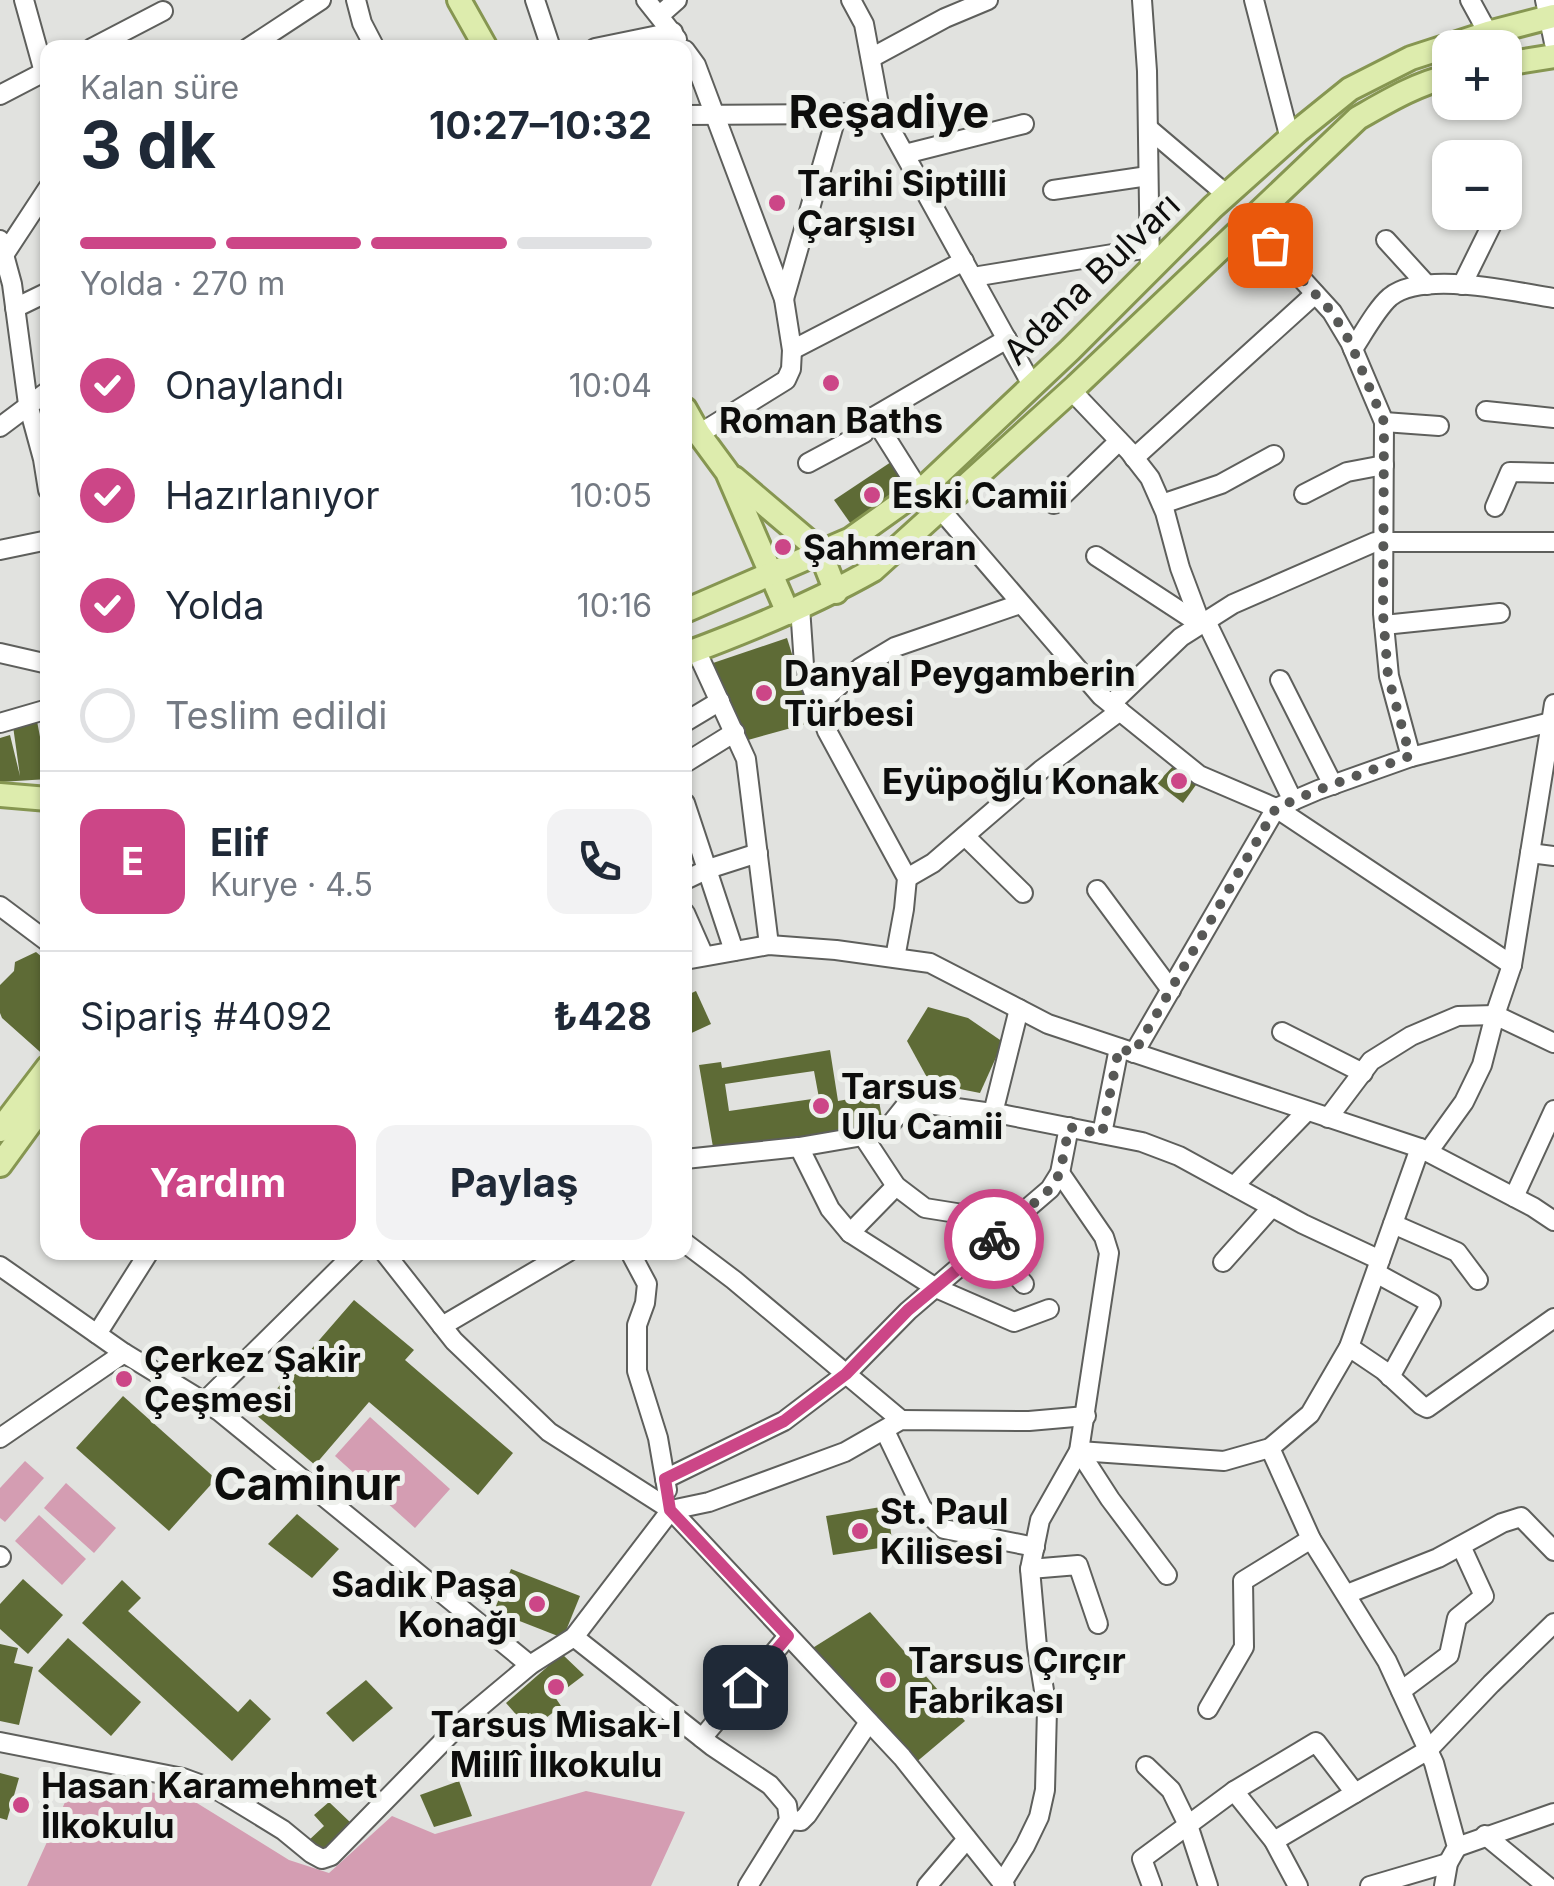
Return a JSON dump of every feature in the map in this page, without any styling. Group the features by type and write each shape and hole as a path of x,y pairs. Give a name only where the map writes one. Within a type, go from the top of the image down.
{"main road":[{"path":"459,0 482,40"},
{"name":"Adana Bulvarı","path":"1496,30 1549,11"},
{"name":"Adana Bulvarı","path":"692,608 851,540 918,490 1032,385 1150,260 1290,139 1350,90 1410,58 1432,51"},
{"path":"1522,61 1554,56"},
{"name":"Adana Bulvarı","path":"692,651 836,592 874,570 1358,118 1432,80"},
{"path":"692,422 727,472 820,552 836,592"},
{"path":"727,472 770,573 794,610"},
{"path":"0,795 40,799"},
{"path":"0,1130 40,1077"},
{"path":"0,1166 40,1111"}],"street":[{"path":"24,0 40,52"},
{"path":"260,40 321,0"},
{"path":"356,0 371,40"},
{"path":"535,0 548,40"},
{"path":"646,0 678,40"},
{"path":"660,15 677,0"},
{"path":"871,58 988,0"},
{"path":"792,350 968,269 1150,260 1142,0"},
{"path":"1254,0 1290,139"},
{"path":"1470,0 1486,30"},
{"path":"855,3 864,24 880,110 1032,385"},
{"path":"108,40 164,11"},
{"path":"1549,11 1554,43"},
{"path":"692,60 784,299 792,350 786,380 699,434"},
{"path":"0,95 40,74"},
{"path":"692,114 837,114 880,110"},
{"path":"784,299 837,114"},
{"path":"905,154 1024,124"},
{"path":"1148,128 1227,195"},
{"path":"1053,190 1148,176"},
{"path":"40,198 2,247 28,404 40,447"},
{"path":"1248,220 1332,312 1353,349 1384,422 1384,625 1388,676 1410,756"},
{"path":"1462,284 1489,230"},
{"path":"1386,240 1427,285"},
{"path":"1353,349 1389,298 1408,287 1462,284 1554,298"},
{"path":"1134,458 1316,294"},
{"path":"15,308 40,296"},
{"path":"808,463 864,433 868,420 1007,339"},
{"path":"1070,390 1150,478 1162,504 1180,568 1285,805"},
{"path":"0,427 40,396"},
{"path":"1486,412 1554,418"},
{"path":"873,418 918,490"},
{"path":"1384,422 1439,426"},
{"path":"1054,504 1119,441"},
{"path":"1162,504 1221,484 1274,455"},
{"path":"1304,494 1347,472 1384,465"},
{"path":"1495,507 1510,472 1554,473"},
{"path":"942,510 1101,696 1199,774 1285,805 1512,965"},
{"path":"0,550 40,542"},
{"path":"907,878 933,862 1115,707 1181,636 1234,604 1375,542 1554,542"},
{"path":"1096,556 1204,622"},
{"path":"818,704 860,668 895,647 1020,604"},
{"path":"794,610 804,665 826,731 907,878 895,958"},
{"path":"1384,625 1500,613"},
{"path":"0,654 40,662"},
{"path":"692,655 720,701 746,759 769,945"},
{"path":"1280,680 1332,785"},
{"path":"692,718 720,701"},
{"path":"0,723 40,711"},
{"path":"1080,1451 1224,1460 1270,1448 1310,1414 1349,1347 1424,1150 1464,1102 1482,1065 1512,965 1530,853 1546,808 1552,713 1410,756 1285,805 1171,990 1127,1050 1102,1134"},
{"path":"692,759 734,732"},
{"path":"692,823 734,951"},
{"path":"964,836 1023,893"},
{"path":"692,877 758,853"},
{"path":"1530,853 1554,856"},
{"path":"1097,890 1171,990"},
{"path":"0,906 40,936"},
{"path":"692,930 704,956"},
{"path":"692,959 769,945 930,963 1048,1024 1424,1150 1554,1222"},
{"path":"993,1113 1020,1008"},
{"path":"1328,1118 1372,1061 1410,1036 1458,1016 1495,1015 1554,1043"},
{"path":"1282,1032 1362,1073"},
{"path":"692,1158 864,1136 886,1130 906,1106 921,1103 1142,1142 1178,1156 1378,1266 1431,1303 1390,1377"},
{"path":"1514,1197 1554,1110"},
{"path":"1234,1186 1308,1111"},
{"path":"665,1479 784,1421 846,1374 908,1310 1050,1189 1060,1173 1069,1127"},
{"path":"864,1136 896,1186 926,1208 969,1215"},
{"path":"799,1147 830,1209 850,1233 936,1288 1014,1322 1049,1310"},
{"path":"390,1260 454,1342 549,1432 670,1510 902,1757 1004,1885 1040,1817 1045,1790 1047,1709 1030,1569 1040,1520 1080,1451 1110,1253 1060,1173"},
{"path":"850,1233 896,1186"},
{"path":"1224,1262 1272,1207"},
{"path":"1393,1224 1457,1252 1478,1280"},
{"path":"989,1244 1024,1284"},
{"path":"692,1248 901,1420"},
{"path":"97,1334 144,1260"},
{"path":"204,1403 348,1260"},
{"path":"442,1326 554,1260"},
{"path":"634,1260 648,1284 637,1325 637,1371 658,1438 670,1510"},
{"path":"0,1266 124,1353 220,1411 530,1666"},
{"path":"1349,1347 1427,1408 1554,1318"},
{"path":"0,1438 124,1353"},
{"path":"0,1742 182,1778 221,1792 322,1859 331,1856 462,1722 530,1666 574,1637 670,1510 709,1502 830,1458 901,1420 1029,1421 1086,1416"},
{"path":"885,1431 922,1508 944,1529 1034,1547"},
{"path":"1270,1448 1311,1539 1387,1661 1428,1750 1452,1855 1444,1886"},
{"path":"1080,1451 1110,1499 1167,1574"},
{"path":"1346,1594 1438,1558 1502,1523 1521,1517 1554,1551"},
{"path":"1208,1709 1244,1647 1243,1581 1311,1539"},
{"path":"1401,1691 1448,1655 1456,1618 1484,1596 1462,1546"},
{"path":"1030,1569 1078,1566 1098,1624"},
{"path":"1274,1841 1428,1750 1554,1623"},
{"path":"702,1738 788,1636"},
{"path":"574,1637 770,1786 787,1805 789,1820 748,1886"},
{"path":"789,1820 801,1821 807,1814 869,1722"},
{"path":"1152,1886 1142,1859 1234,1791 1316,1742 1354,1793"},
{"path":"1146,1766 1171,1790 1188,1825 1208,1886"},
{"path":"1234,1791 1274,1841 1298,1886"},
{"path":"1370,1886 1452,1855 1485,1835 1554,1813"},
{"path":"1485,1835 1546,1886"},
{"path":"927,1886 967,1839"}],"shaded area":[{"path":"370,1417 450,1489 415,1528 335,1456"},
{"path":"25,1461 44,1478 5,1522 0,1518 0,1488"},
{"path":"66,1483 116,1528 94,1553 44,1508"},
{"path":"39,1515 86,1559 62,1585 15,1541"},
{"path":"76,1778 192,1800 289,1860 329,1873 392,1816 435,1834 586,1791 685,1812 651,1886 27,1886"}],"building":[{"name":"Eski Camii","path":"891,462 910,490 853,527 834,500"},
{"name":"Danyal Peygamberin Türbesi","path":"787,638 813,722 748,740 710,664"},
{"path":"37,721 40,780 0,782 0,738 10,735 20,776 13,726"},
{"name":"Eyüpoğlu Konak","path":"1180,759 1201,778 1183,803 1157,783"},
{"path":"36,952 40,955 40,1052 0,1013 0,985 14,971 15,962"},
{"path":"696,991 711,1024 692,1033 692,993"},
{"path":"928,1007 968,1018 1003,1042 980,1093 930,1083 907,1041"},
{"name":"Tarsus Ulu Camii","path":"830,1050 838,1101 878,1094 883,1125 714,1153 699,1065 721,1062 722,1068","holes":["814,1071 819,1098 729,1111 725,1084"]},
{"path":"354,1300 414,1350 405,1360 513,1453 478,1495 369,1402 315,1465 255,1414"},
{"path":"123,1396 216,1479 169,1531 76,1448"},
{"name":"St. Paul Kilisesi","path":"887,1506 893,1546 833,1555 826,1516"},
{"path":"297,1514 339,1549 312,1578 268,1544"},
{"name":"Sadık Paşa Konağı","path":"511,1569 580,1596 563,1638 494,1611"},
{"path":"23,1579 63,1615 28,1654 0,1629 0,1604"},
{"path":"122,1580 141,1598 128,1611 238,1712 250,1699 271,1719 232,1761 82,1623"},
{"path":"870,1612 965,1721 914,1764 811,1649"},
{"path":"68,1638 141,1702 111,1736 38,1671"},
{"path":"0,1644 18,1648 14,1663 33,1667 19,1725 0,1721"},
{"path":"562,1654 584,1675 555,1697 561,1706 541,1722 530,1713 520,1719 506,1703"},
{"path":"366,1680 393,1708 353,1742 326,1713"},
{"path":"0,1773 19,1778 7,1820 0,1818"},
{"path":"459,1781 472,1816 434,1827 420,1795"},
{"path":"329,1802 352,1824 322,1854 307,1842 324,1826 314,1815"}],"way so far":[{"path":"994,1239 1050,1189 1060,1173 1069,1127 1102,1134 1119,1048 1134,1053 1276,808 1410,756 1388,676 1383,614 1384,422 1350,342 1332,312 1270,245"}],"place":[{"name":"Tarihi Siptilli Çarşısı","path":"777,203"},
{"name":"Roman Baths","path":"831,383"},
{"name":"Eski Camii","path":"872,495"},
{"name":"Şahmeran","path":"783,547"},
{"name":"Danyal Peygamberin Türbesi","path":"764,693"},
{"name":"Eyüpoğlu Konak","path":"1179,781"},
{"name":"Tarsus Ulu Camii","path":"821,1106"},
{"name":"Çerkez Şakir Çeşmesi","path":"124,1379"},
{"name":"St. Paul Kilisesi","path":"860,1531"},
{"name":"Sadık Paşa Konağı","path":"537,1604"},
{"name":"Tarsus Çırçır Fabrikası","path":"888,1680"},
{"name":"Tarsus Misak-I Millî İlkokulu","path":"556,1687"},
{"name":"Hasan Karamehmet İlkokulu","path":"21,1805"}],"district":[{"name":"Reşadiye","path":"889,111"},
{"name":"Caminur","path":"307,1483"}],"route":[{"path":"745,1687 788,1636 670,1510 665,1479 784,1421 846,1374 908,1310 994,1239"}]}
